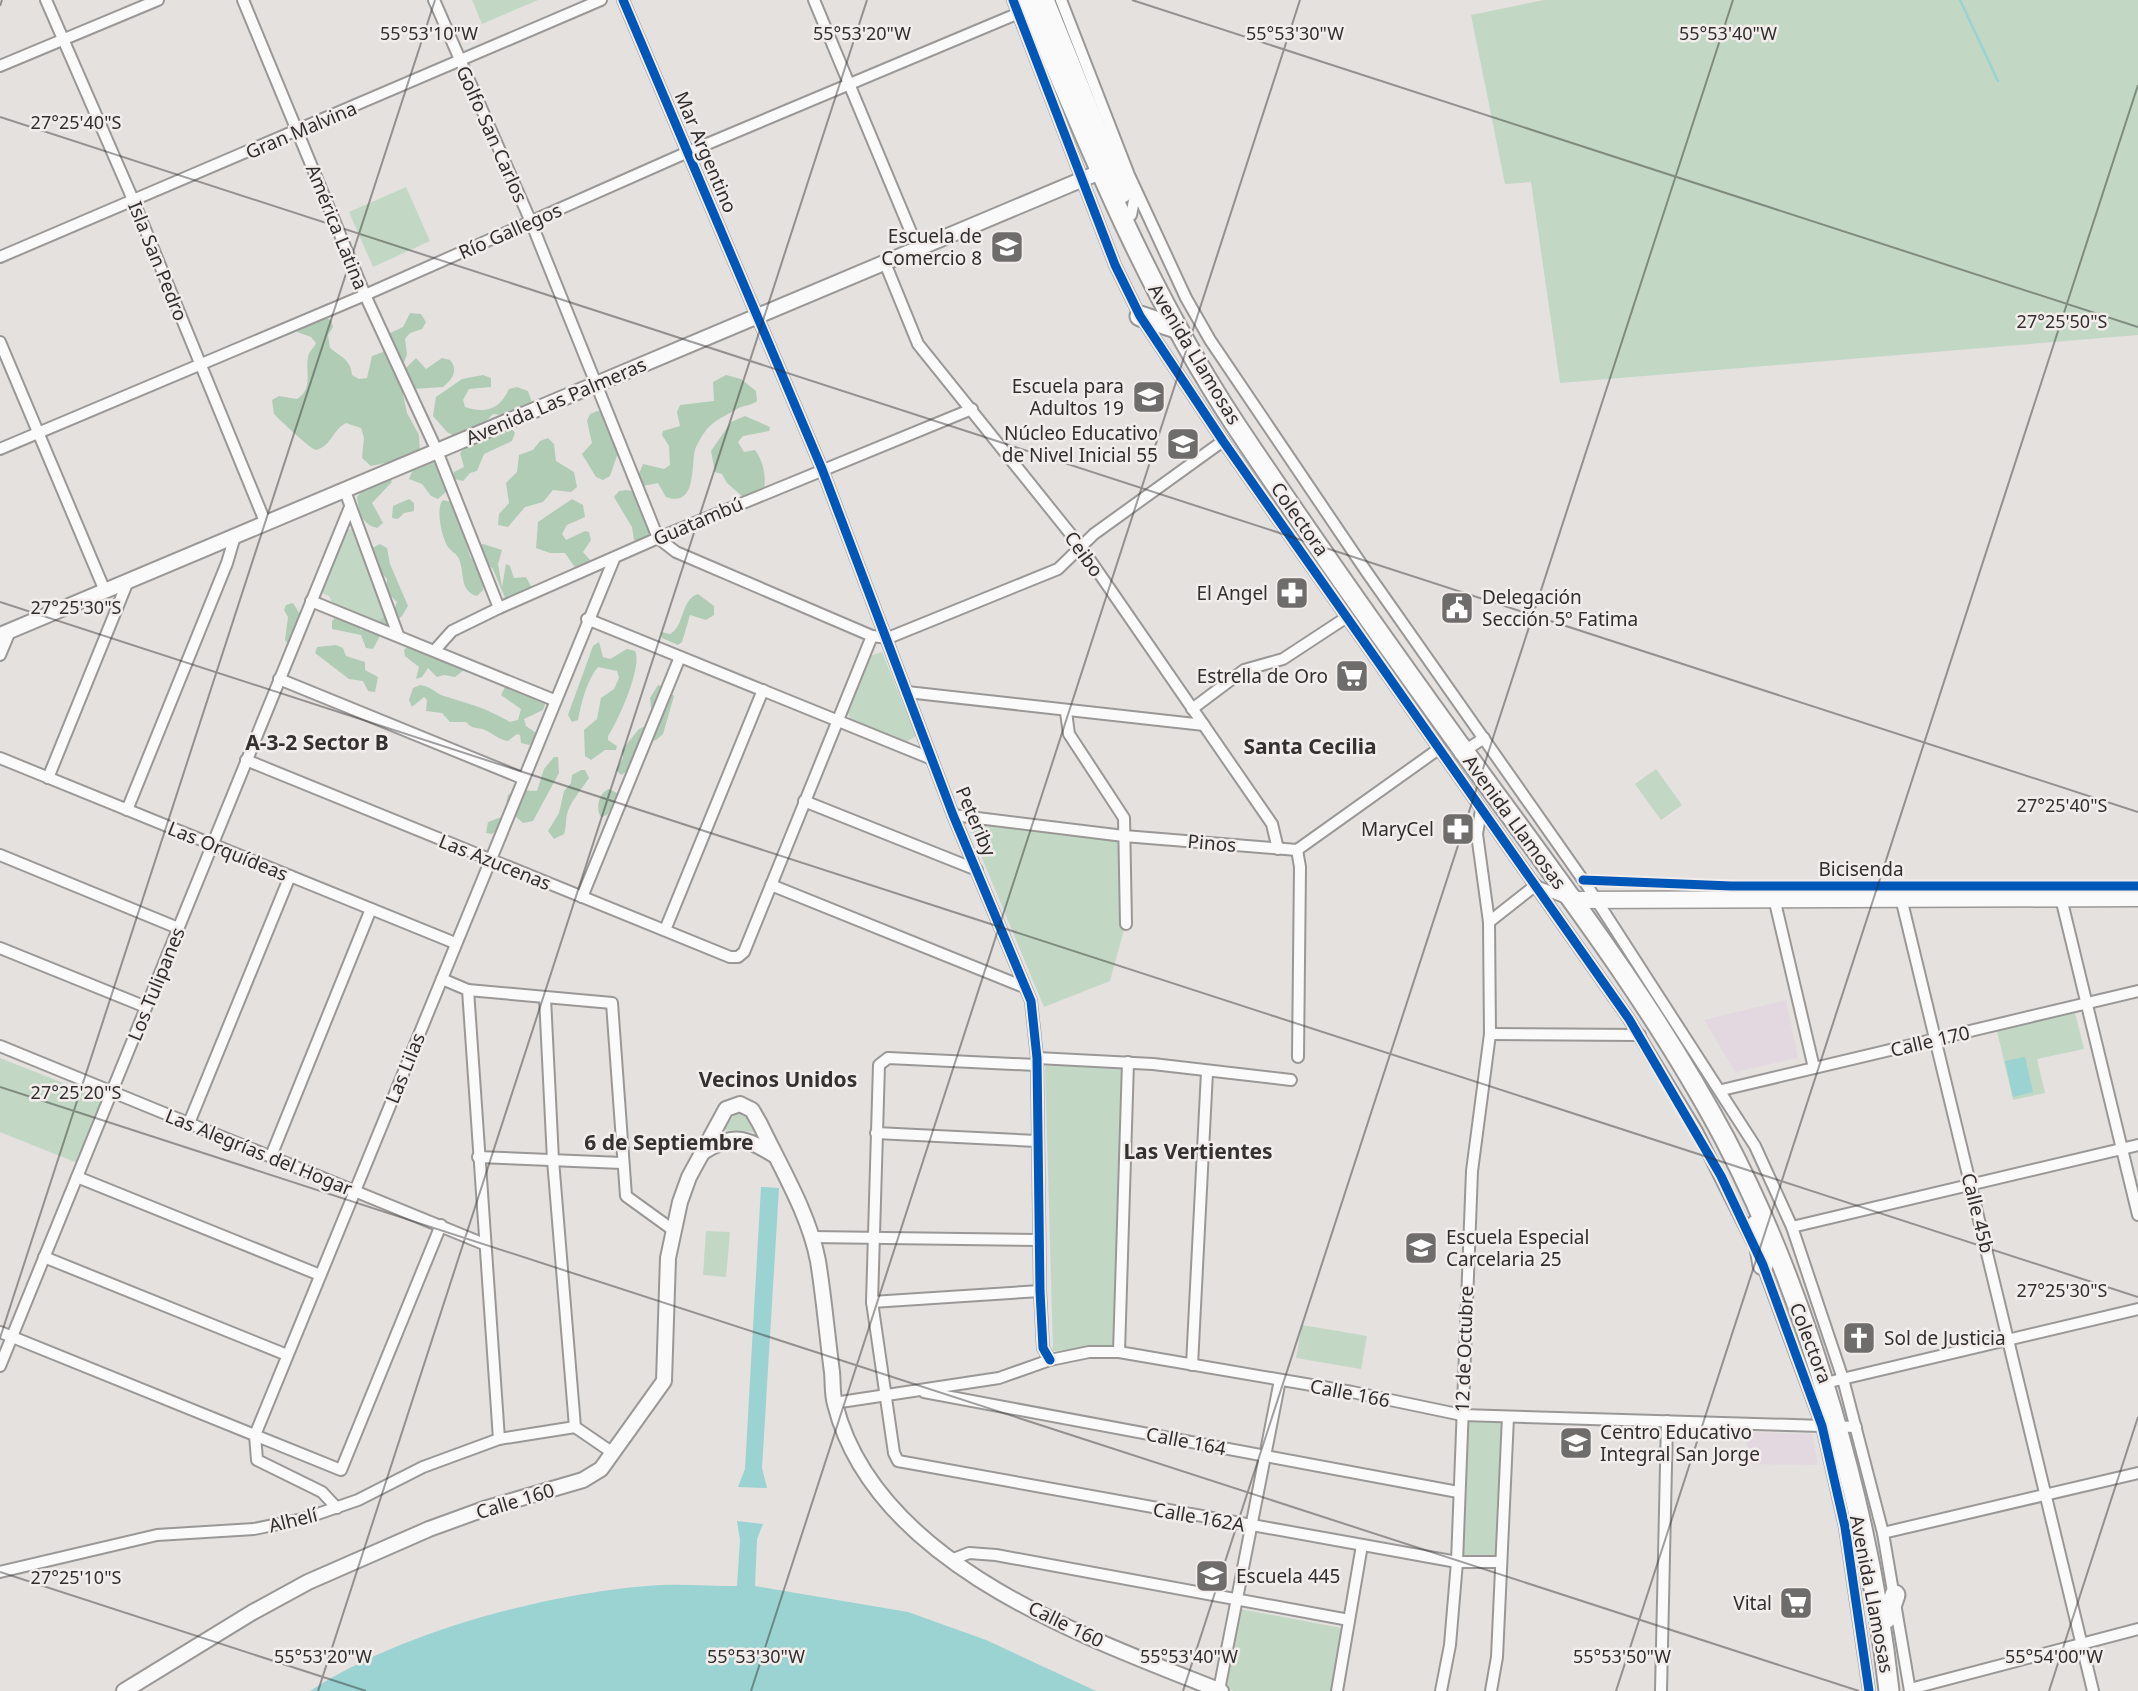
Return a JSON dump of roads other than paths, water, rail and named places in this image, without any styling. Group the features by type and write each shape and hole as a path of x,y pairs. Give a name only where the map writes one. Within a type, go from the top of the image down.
{"highway":[{"name":"Avenida Llamosas","path":"1044,0 1104,171 1176,328 1235,423 1585,899 1712,1092 1780,1231 1873,1535 1887,1618 1906,1690"},
{"name":"Avenida Llamosas","path":"1024,7 1091,137"},
{"name":"Avenida Llamosas","path":"1104,171 1131,215 1184,323 1247,424 1302,489 1361,574 1470,744"},
{"path":"1140,316 1176,328"},
{"name":"Avenida Llamosas","path":"1585,899 1615,960 1700,1094 1770,1234 1827,1382"},
{"path":"1751,1196 1763,1265"},
{"name":"Avenida Llamosas","path":"1839,1426 1863,1537 1889,1691"},
{"path":"1887,1618 1895,1595"},
{"path":"1875,1691 1887,1670"}],"main road":[{"name":"Avenida Las Palmeras","path":"5,633 1104,171"},
{"path":"1585,899 2138,898"},
{"name":"Calle 160","path":"124,1691 253,1612 308,1582 484,1508 583,1480 601,1469 660,1389 667,1372 666,1296 673,1230 689,1177 726,1109 740,1104 752,1110 775,1154 811,1237 818,1262 834,1403 848,1439 879,1493 919,1536 951,1560 1036,1610 1220,1690"},
{"path":"702,1153 721,1141 737,1138 752,1141 775,1154"}],"street":[{"name":"Isla San Pedro","path":"46,0 134,202 266,524"},
{"path":"0,66 158,0"},
{"name":"América Latina","path":"243,0 365,295 437,451 499,608"},
{"name":"Golfo San Carlos","path":"434,0 531,222 658,538"},
{"name":"Gran Malvina","path":"0,257 298,132 601,0"},
{"name":"Mar Argentino","path":"623,0 757,317"},
{"path":"814,0 918,249"},
{"path":"1013,0 1024,7"},
{"name":"Colectora","path":"1061,0 1091,137 1104,171 1115,265 1140,316 1223,441 1440,748 1470,744 1481,810 1640,1035 1721,1176 1763,1265 1827,1382"},
{"name":"Río Gallegos","path":"0,449 200,362 365,295 1024,7"},
{"name":"Colectora","path":"1104,171 1136,191 1186,298 1302,489"},
{"path":"1131,215 1136,191"},
{"name":"Ceibo","path":"885,263 918,344 1081,547 1272,824 1279,849"},
{"name":"Peteriby","path":"757,317 822,469 953,815 978,870 1035,1017 1040,1291 1043,1348 1050,1360"},
{"path":"0,342 40,432 104,591"},
{"name":"Guatambú","path":"435,650 452,631 499,608 822,469 972,409"},
{"path":"658,538 676,552 872,636 888,638 1058,569 1081,547 1223,441"},
{"path":"345,491 398,635"},
{"name":"Los Tulipanes","path":"0,1366 351,507"},
{"path":"127,810 228,563 235,536"},
{"name":"Las Lilas","path":"255,1435 587,619 614,559"},
{"path":"48,778 128,581"},
{"path":"311,601 554,700"},
{"path":"1192,709 1244,670 1290,655 1347,617"},
{"path":"587,619 932,759"},
{"path":"0,655 5,633"},
{"path":"872,636 771,885 1024,987"},
{"path":"582,897 680,657"},
{"path":"279,679 522,778"},
{"path":"665,930 762,690"},
{"path":"907,691 1066,712 1204,725"},
{"path":"1066,712 1069,734 1124,818 1126,924"},
{"path":"1298,1057 1300,867 1297,850 1440,748"},
{"name":"Las Orquídeas","path":"0,758 455,943"},
{"name":"Las Azucenas","path":"246,761 730,957 738,957 744,952 771,885"},
{"path":"804,801 978,870"},
{"name":"12 de Octubre","path":"1441,1691 1450,1645 1457,1562 1472,1171 1490,1034 1489,922 1478,846 1481,810"},
{"name":"Pinos","path":"953,815 1124,836 1297,850"},
{"path":"0,855 178,928"},
{"path":"189,1123 290,876"},
{"path":"1489,922 1536,885 1585,899"},
{"path":"1774,898 1814,1068"},
{"name":"Calle 45b","path":"1901,898 2093,1691"},
{"path":"2061,898 2138,1215"},
{"name":"Colectora","path":"1585,899 1721,1090 1755,1146 1792,1227 1827,1382"},
{"path":"271,1156 371,909"},
{"path":"0,948 146,1007"},
{"path":"442,979 468,990 612,1003 626,1196 673,1230"},
{"path":"468,990 499,1439"},
{"name":"Calle 170","path":"1721,1090 2138,991"},
{"path":"545,998 554,1160 575,1427 613,1453"},
{"path":"1490,1034 1640,1035"},
{"name":"Las Alegrías del Hogar","path":"0,1046 484,1244"},
{"path":"885,1394 872,1302 879,1065 888,1058 1128,1062 1291,1080"},
{"path":"1119,1352 1128,1062"},
{"path":"1192,1365 1207,1072"},
{"path":"876,1133 1037,1140"},
{"path":"1792,1227 2138,1145"},
{"path":"478,1157 622,1163"},
{"path":"77,1177 320,1275"},
{"path":"0,1332 341,1470 441,1225"},
{"path":"811,1237 1039,1240"},
{"path":"44,1257 288,1355"},
{"path":"872,1302 1040,1291"},
{"path":"1827,1382 2138,1309"},
{"name":"Calle 166","path":"834,1403 999,1378 1050,1360 1090,1352 1119,1352 1462,1415 1839,1426"},
{"path":"1220,1690 1280,1380"},
{"name":"Calle 164","path":"914,1390 1458,1492"},
{"name":"Calle 162A","path":"885,1394 898,1461 1457,1562 1501,1562"},
{"path":"1491,1691 1497,1657 1508,1417"},
{"path":"1661,1691 1667,1421"},
{"path":"1839,1426 1883,1533 1895,1595 1906,1690 2138,1629"},
{"path":"1839,1426 1845,1527 1869,1691"},
{"name":"Alhelí","path":"0,1572 157,1535 254,1529 303,1519 337,1508 444,1458 499,1439 575,1427"},
{"path":"255,1435 257,1460 322,1492 337,1508"},
{"path":"1883,1533 2138,1473"},
{"path":"1337,1691 1362,1545"},
{"path":"951,1560 969,1553 996,1555 1349,1620"}],"water":[{"path":"2025,1057 2033,1092 2013,1097 2005,1061"},
{"path":"761,1187 779,1188 762,1468 767,1488 738,1487 745,1469"},
{"path":"737,1521 763,1524 757,1539 755,1586 908,1612 986,1640 1096,1691 310,1691 385,1651 472,1620 517,1608 561,1598 646,1586 737,1586 740,1540"}],"waterway":[{"path":"1960,0 1998,81"}],"place":[{"name":"Escuela de Comercio 8","path":"1007,247"},
{"name":"Escuela para Adultos 19","path":"1149,397"},
{"name":"Núcleo Educativo de Nivel Inicial 55","path":"1183,444"},
{"name":"El Angel","path":"1292,593"},
{"name":"Delegación Sección 5º Fatima","path":"1457,608"},
{"name":"Estrella de Oro","path":"1352,676"},
{"name":"MaryCel","path":"1458,829"},
{"name":"Escuela Especial Carcelaria 25","path":"1421,1248"},
{"name":"Sol de Justicia","path":"1859,1338"},
{"name":"Centro Educativo Integral San Jorge","path":"1576,1443"},
{"name":"Escuela 445","path":"1212,1576"},
{"name":"Vital","path":"1796,1603"}],"district":[{"name":"A-3-2 Sector B","path":"317,742"},
{"name":"Santa Cecilia","path":"1310,746"},
{"name":"Vecinos Unidos","path":"778,1079"},
{"name":"6 de Septiembre","path":"669,1142"},
{"name":"Las Vertientes","path":"1198,1151"}]}
